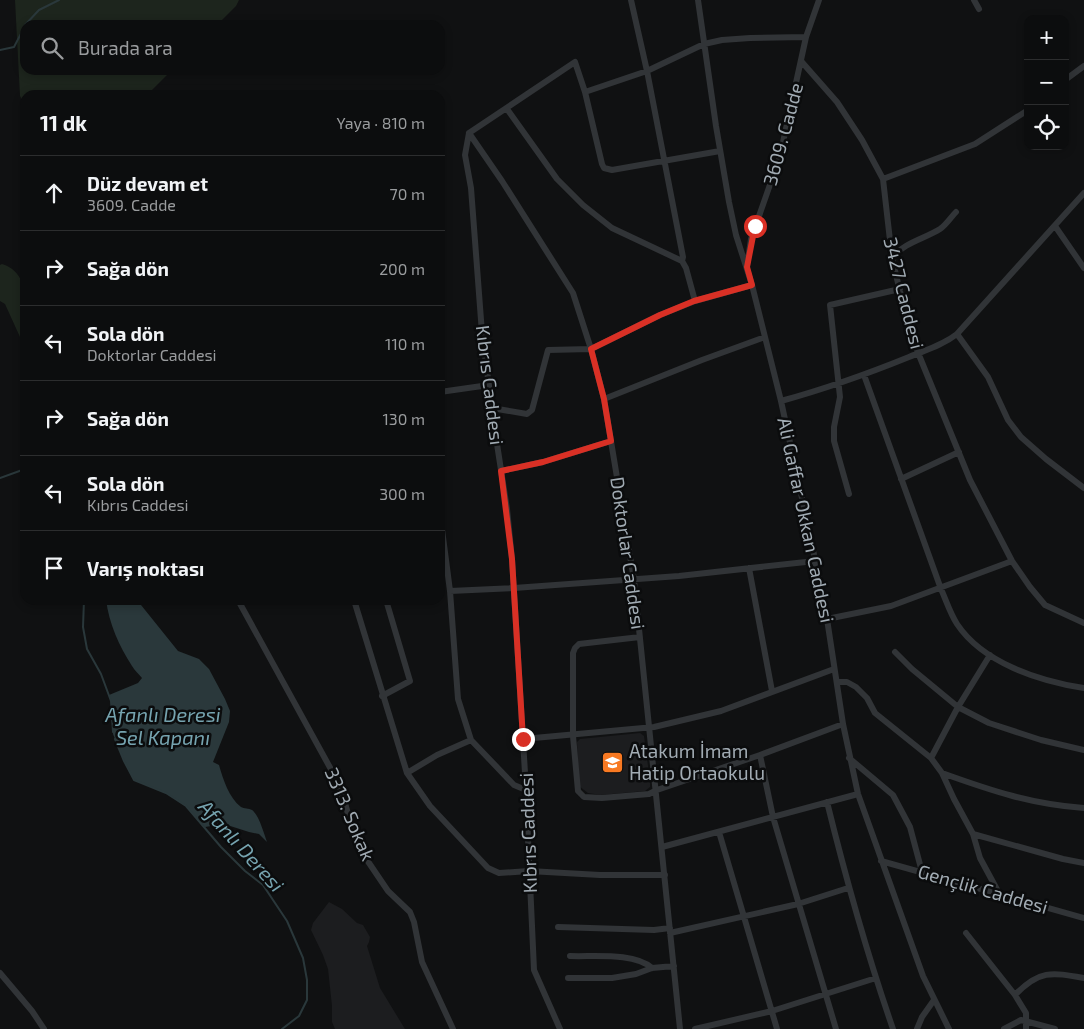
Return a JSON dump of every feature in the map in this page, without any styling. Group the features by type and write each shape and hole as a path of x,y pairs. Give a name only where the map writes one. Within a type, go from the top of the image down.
{"street":[{"path":"631,0 647,70 683,258 682,261 686,268 694,301"},
{"name":"Ali Gaffar Okkan Caddesi","path":"698,0 720,151 736,235 752,285 781,401 827,619 843,724 858,794 913,951 949,1029"},
{"name":"3609. Cadde","path":"747,267 751,239 780,156 806,37 819,0"},
{"path":"974,0 979,9"},
{"path":"585,92 647,70 704,44 722,40 750,38 806,37"},
{"name":"3427 Caddesi","path":"802,61 837,102 862,140 883,179 892,258 910,334 970,480 1012,561 1030,587 1045,604 1084,623"},
{"path":"469,133 575,62 585,92 604,168 612,170 720,151"},
{"path":"1069,77 1084,66"},
{"path":"507,109 557,179 583,205 612,228 682,261"},
{"path":"883,179 975,144 1024,113"},
{"name":"Kıbrıs Caddesi","path":"469,133 465,155 471,188 482,332 507,509 514,588 534,970 560,1029"},
{"name":"Doktorlar Caddesi","path":"469,133 502,181 573,293 591,349 604,399 634,580 680,1029"},
{"path":"781,401 839,384 948,341 957,334 1084,193"},
{"path":"892,258 898,251 914,241 941,229 956,212"},
{"path":"1055,226 1084,268"},
{"path":"492,408 527,414 532,410 548,350 591,349 660,315 694,301 752,285"},
{"path":"849,494 834,441 834,427 840,397 830,305 900,289"},
{"path":"957,334 988,378 1008,420 1021,437 1084,488"},
{"path":"604,399 765,337"},
{"path":"864,375 941,588 956,623 971,641 990,655 1017,669 1055,684 1084,688"},
{"path":"445,391 489,385"},
{"path":"501,471 543,462 611,441"},
{"path":"901,479 959,452"},
{"path":"445,558 450,591 458,699 471,740 514,785 526,790"},
{"path":"450,591 634,580 815,561"},
{"path":"827,619 891,606 1012,561"},
{"path":"749,568 772,691"},
{"name":"3313. Sokak","path":"241,605 333,773 345,803 352,828 367,860 388,891 410,912 414,922 422,962 453,1029"},
{"path":"355,605 407,773 430,806 488,868 499,873 529,871 600,875 665,875"},
{"path":"382,696 410,681 387,605"},
{"path":"640,637 579,644 573,653 573,736 578,792 584,797 602,798 650,794 760,756 843,724"},
{"path":"895,652 912,669 958,707 998,726 1040,740 1084,750"},
{"path":"930,758 990,655"},
{"path":"523,739 573,736 650,727 721,710 834,669"},
{"path":"837,682 847,682 856,687 867,698 875,712 930,758 942,773 973,834 980,858 1000,894"},
{"path":"407,773 437,755 471,740"},
{"path":"760,756 773,817 836,1029"},
{"path":"850,758 893,795 910,827 922,872"},
{"path":"942,773 1011,797 1057,806 1084,808"},
{"path":"662,847 858,794"},
{"path":"827,802 848,888 893,1029"},
{"path":"719,832 777,1029"},
{"path":"973,834 1063,860 1084,863"},
{"name":"Gençlik Caddesi","path":"881,861 1084,918"},
{"path":"558,927 670,930 798,904 848,888"},
{"path":"966,933 1015,995 1026,1013 1026,1029"},
{"path":"570,956 639,960 652,968"},
{"path":"568,978 612,978 636,974 652,968 674,966"},
{"path":"0,973 32,1011 44,1029"},
{"path":"1015,995 1036,977 1044,974 1084,978"},
{"path":"695,1029 772,1011 876,978"},
{"path":"917,1029 922,1017 934,1000"},
{"path":"1004,1029 1014,1022 1027,1021 1055,1029"}],"shaded area":[{"path":"15,0 239,0 236,6 222,20 20,20 20,75 167,75 152,90 20,90 20,96"},
{"path":"0,265 11,268 20,279 20,337 5,304 0,301"},
{"name":"Atakum İmam Hatip Ortaokulu","path":"640,733 644,736 650,787 645,791 601,795 588,793 579,786 577,742 580,739"},
{"path":"329,902 342,909 357,923 363,925 370,937 367,946 380,988 405,1029 335,1029 332,1022 328,969 311,930 313,923"}],"water":[{"name":"Afanlı Deresi Sel Kapanı","path":"107,605 141,605 178,651 199,659 209,669 230,711 229,722 213,762 219,765 233,799 241,807 255,812 267,842 259,834 224,824 205,827 186,806 166,793 134,780 113,734 109,695 138,683 142,678 132,666 123,650"}],"waterway":[{"path":"30,20 39,10 59,0"},
{"path":"0,50 14,47 20,36"},
{"path":"0,478 20,471"},
{"path":"84,605 83,627 87,649 101,674 111,701 113,732"},
{"name":"Afanlı Deresi","path":"115,739 134,780 166,793 186,806 221,847 245,871 263,885 287,921 303,958 307,980 307,1000 299,1016 282,1029"}],"place":[{"name":"Atakum İmam Hatip Ortaokulu","path":"613,762"}],"route":[{"path":"523,739 512,559 501,471 543,462 611,441 604,399 591,349 660,315 694,301 752,285 747,267 755,226"}]}
